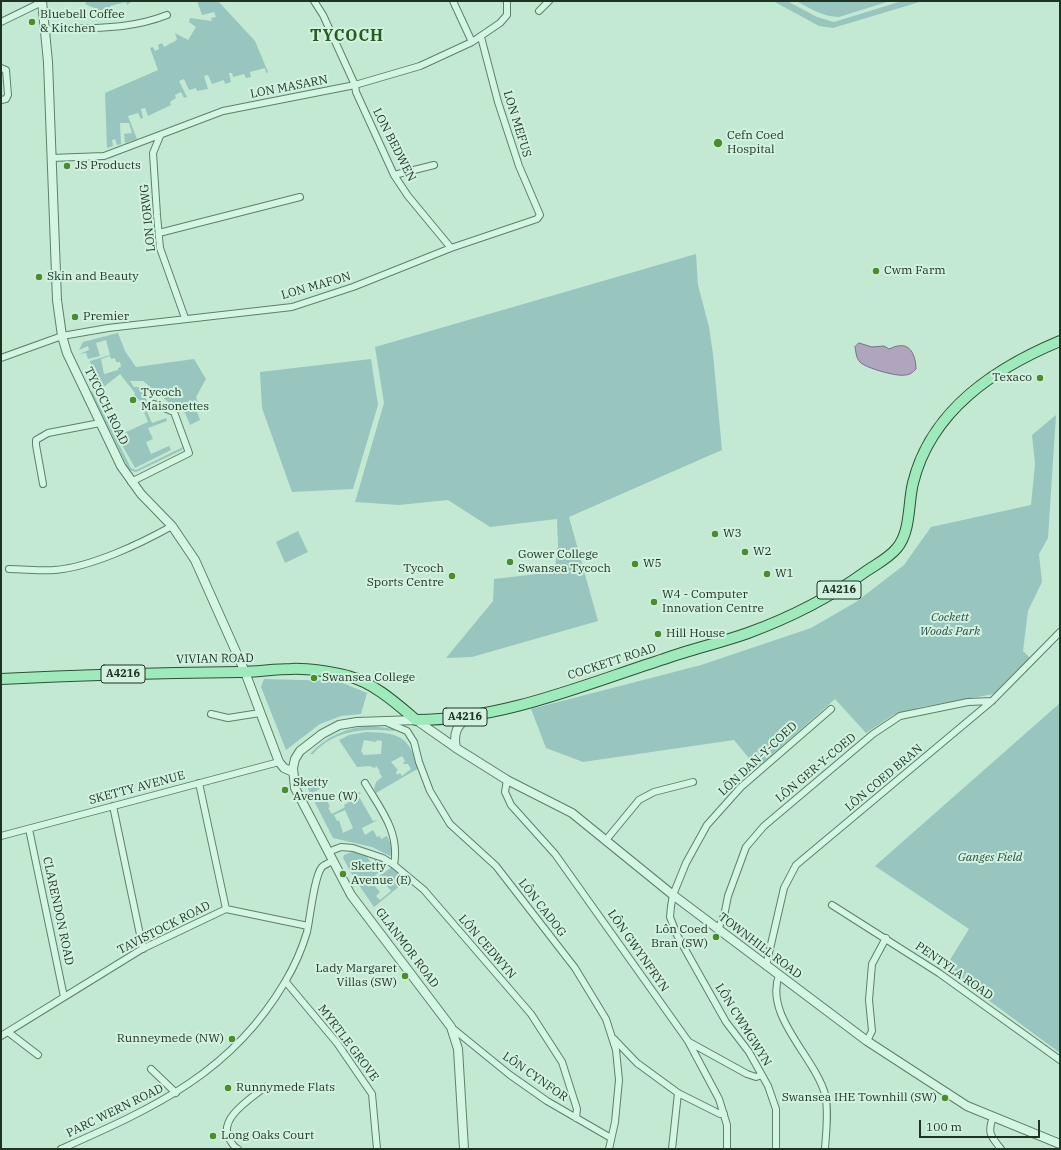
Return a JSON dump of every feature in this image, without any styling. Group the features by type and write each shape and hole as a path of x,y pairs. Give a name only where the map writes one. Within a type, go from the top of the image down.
{"main road":[{"name":"COCKETT ROAD","path":"416,720 435,720 469,716 513,708 536,701 749,632 809,606 844,587 892,553 901,542 918,465 937,430 956,406 986,380 1008,366 1060,341"},
{"name":"VIVIAN ROAD","path":"1,679 91,674 245,672 292,668 349,676 389,697 416,720"},
{"name":"A4216","path":"389,697 435,720"}],"street":[{"path":"1,22 42,1"},
{"name":"TYCOCH ROAD","path":"42,1 46,30 57,300 62,336 67,353 100,423 132,482 172,526 195,560 245,672 279,762"},
{"name":"LON BEDWEN","path":"314,1 323,15 394,175 408,196 451,248"},
{"path":"453,1 472,42"},
{"name":"LON MASARN","path":"51,158 104,156 223,111 354,85 420,66 472,42 500,23 507,15 507,1"},
{"path":"539,10 549,1"},
{"path":"46,30 128,26 147,23 168,15"},
{"name":"LON MEFUS","path":"481,37 498,102 519,166 540,215"},
{"path":"1,68 6,70 8,95 6,99 1,100"},
{"name":"LON IORWG","path":"160,136 153,153 160,248 185,318"},
{"path":"394,175 434,165"},
{"path":"159,233 300,197"},
{"name":"LON MAFON","path":"1,358 62,336 185,318 292,307 353,287 451,248 537,219 540,215"},
{"path":"132,482 189,453 174,412 154,404"},
{"path":"43,484 36,440 48,433 100,423"},
{"path":"9,569 55,570 77,566 136,546 172,526"},
{"name":"LÔN COED BRAN","path":"766,966 784,888 796,865 992,701 1060,632"},
{"name":"LÔN GER-Y-COED","path":"718,929 724,916 728,896 746,847 764,826 873,734 900,716 968,702 992,701"},
{"name":"LÔN DAN-Y-COED","path":"673,895 686,863 707,825 741,787 831,709"},
{"path":"211,714 228,718 260,713"},
{"path":"456,748 454,738 456,729 469,716"},
{"path":"279,762 284,768 293,772 293,763 296,755 322,734 348,723 377,720 416,720"},
{"name":"LÔN CADOG","path":"377,720 397,725 407,731 414,742 419,762 430,791 450,824 496,866 575,968 606,1019 616,1050 619,1080 615,1122 609,1149"},
{"name":"TOWNHILL ROAD","path":"416,720 456,748 507,780 572,813 673,895 766,966 867,1040 967,1106 1060,1144"},
{"name":"SKETTY AVENUE","path":"1,836 199,782 279,762"},
{"name":"GLANMOR ROAD","path":"293,772 295,788 299,798 351,896 451,1027 458,1049 464,1149"},
{"name":"LÔN GWYNFRYN","path":"507,780 505,792 511,805 555,854 688,1041 720,1099 727,1125 727,1149"},
{"path":"199,782 226,910"},
{"path":"606,840 639,800 654,792 693,782"},
{"path":"365,783 391,828 396,841 394,865"},
{"path":"114,806 143,949"},
{"name":"CLARENDON ROAD","path":"29,829 64,997"},
{"name":"LÔN CEDWYN","path":"328,852 341,847 353,848 394,865 424,890 531,1014 562,1062 577,1109 576,1118"},
{"name":"PARC WERN ROAD","path":"61,1149 138,1114 176,1093 213,1066 239,1043 263,1015 286,982 296,961 308,926 318,878 322,867 332,861"},
{"name":"LÔN CWMGWYN","path":"673,895 670,917 677,935 726,1022 740,1039 768,1086 776,1109 776,1149"},
{"name":"PENTYLA ROAD","path":"832,905 939,973 1060,1060"},
{"name":"TAVISTOCK ROAD","path":"1,1036 143,949 226,910 308,926"},
{"path":"867,1040 872,1031 869,1000 872,964 886,938"},
{"path":"779,975 775,986 775,998 786,1025 816,1074 825,1095 827,1111 826,1149"},
{"name":"MYRTLE GROVE","path":"286,982 337,1043 372,1094 377,1149"},
{"name":"LÔN CYNFOR","path":"451,1027 510,1075 547,1101 611,1138"},
{"path":"8,1032 38,1055"},
{"path":"612,1038 637,1062 678,1093 720,1114 724,1114"},
{"path":"688,1041 746,1074 756,1077 762,1075"},
{"path":"151,1068 176,1093"},
{"path":"235,1148 226,1135 226,1125 231,1116 265,1087"},
{"path":"672,1149 678,1093"},
{"path":"993,1117 989,1130 991,1137 1001,1149"}],"green space":[{"path":"87,1 131,2 127,5 126,2 110,6 111,13 107,15 100,13 101,11 85,4"},
{"path":"197,1 218,1 255,41 268,72 266,73 265,68 250,72 251,77 246,78 244,74 233,77 232,73 229,73 231,82 225,84 224,80 212,84 208,75 204,76 208,89 197,91 196,88 189,90 184,79 179,81 187,97 184,98 181,92 175,95 176,98 170,102 171,105 148,116 145,108 141,109 143,118 141,119 138,113 128,116 137,139 125,143 124,134 132,133 129,123 120,123 121,144 117,145 115,139 112,140 113,146 107,148 105,93 158,70 150,48 153,47 155,51 159,49 158,45 162,43 164,47 177,40 175,33 188,40 196,27 189,22 190,18 212,21 211,18 216,17 214,12 202,15"},
{"path":"773,1 787,1 817,17 834,22 902,1 923,1 833,28 819,26"},
{"path":"796,1 890,1 839,17 833,17 822,14"},
{"path":"696,254 698,285 709,327 713,354 722,450 569,517 598,621 472,657 446,658 493,601 494,579 554,572 558,546 557,519 490,527 448,500 399,505 355,502 384,403 375,347"},
{"path":"118,333 125,351 136,367 194,359 206,379 196,397 200,407 196,409 200,420 190,425 185,413 179,409 178,410 143,381 130,381 134,387 139,387 147,401 145,407 152,423 166,418 167,421 148,428 153,439 146,442 151,454 169,446 171,450 135,468 117,436 148,422 139,399 137,400 134,395 135,393 120,374 105,386 91,383 89,378 94,376 90,361 110,355 106,340 96,343 100,356 88,359 86,353 79,354 89,350 88,346 79,350 83,342","holes":["110,356 111,359 115,358 116,362 120,362 121,367 118,368 118,370 104,374 101,359"]},
{"path":"371,359 378,405 353,489 292,492 262,408 260,372"},
{"path":"92,391 131,468 136,470 183,447 182,450 136,472 129,470 91,392"},
{"name":"Cockett Woods Park","path":"1056,415 1048,538 1039,554 1042,582 1028,611 1023,651 1031,659 994,694 921,707 893,715 866,733 835,699 757,768 734,740 583,762 546,748 531,709 701,665 811,628 856,602 904,565 931,527 1031,505 1035,464 1032,435"},
{"path":"298,531 308,552 285,563 276,542"},
{"path":"264,679 338,681 367,693 361,714 341,716 320,724 286,750 261,687"},
{"name":"Ganges Field","path":"1060,703 1060,1053 945,968 969,929 875,866"},
{"path":"372,726 395,729 394,731 372,730 350,732 330,740 313,754 310,754 330,737 354,728"},
{"path":"366,732 378,732 395,735 406,742 415,757 419,768 376,793 374,789 376,782 382,777 379,772 380,771 376,766 375,768 369,766 357,767 339,740 349,735","holes":["364,740 376,742 377,740 382,741 381,754 363,755 361,752","402,756 405,761 403,763 408,764 411,769 402,776 400,773 397,775 396,772 398,770 391,762"]},
{"path":"319,776 318,787 320,789 310,794 306,782 310,783 311,780 306,779"},
{"path":"358,792 361,793 358,795 373,821 378,820 362,828 365,835 373,830 377,837 380,836 381,839 387,836 390,842 392,842 393,854 390,856 372,847 333,838 312,797 322,793 325,800 327,800 330,807 328,808 332,814 345,807 344,805 349,802 350,799 347,794","holes":["345,810 353,828 343,833 339,820 337,821 334,815"]},
{"path":"352,852 366,855 371,863 376,859 388,865 366,883 369,887 373,884 380,892 376,896 380,900 391,891 379,876 392,867 404,877 399,881 401,885 374,907 354,878 343,858 344,855"}],"shaded area":[{"path":"859,343 872,347 884,346 889,349 897,346 907,347 910,349 914,357 916,369 910,374 901,375 868,367 860,362 857,357 855,347"}],"place":[{"name":"Bluebell Coffee & Kitchen","path":"32,22"},
{"name":"Cefn Coed Hospital","path":"718,143"},
{"name":"JS Products","path":"67,166"},
{"name":"Cwm Farm","path":"876,271"},
{"name":"Skin and Beauty","path":"39,277"},
{"name":"Premier","path":"75,317"},
{"name":"Texaco","path":"1040,378"},
{"name":"Tycoch Maisonettes","path":"133,400"},
{"name":"W3","path":"715,534"},
{"name":"W2","path":"745,552"},
{"name":"Gower College Swansea Tycoch","path":"510,562"},
{"name":"W5","path":"635,564"},
{"name":"W1","path":"767,574"},
{"name":"Tycoch Sports Centre","path":"452,576"},
{"name":"W4 - Computer Innovation Centre","path":"654,602"},
{"name":"Hill House","path":"658,634"},
{"name":"Swansea College","path":"314,678"},
{"name":"Sketty Avenue (W)","path":"285,790"},
{"name":"Sketty Avenue (E)","path":"343,874"},
{"name":"Lôn Coed Bran (SW)","path":"716,937"},
{"name":"Lady Margaret Villas (SW)","path":"405,976"},
{"name":"Runneymede (NW)","path":"232,1039"},
{"name":"Runnymede Flats","path":"228,1088"},
{"name":"Swansea IHE Townhill (SW)","path":"945,1098"},
{"name":"Long Oaks Court","path":"213,1136"}],"district":[{"name":"TYCOCH","path":"347,36"}]}
